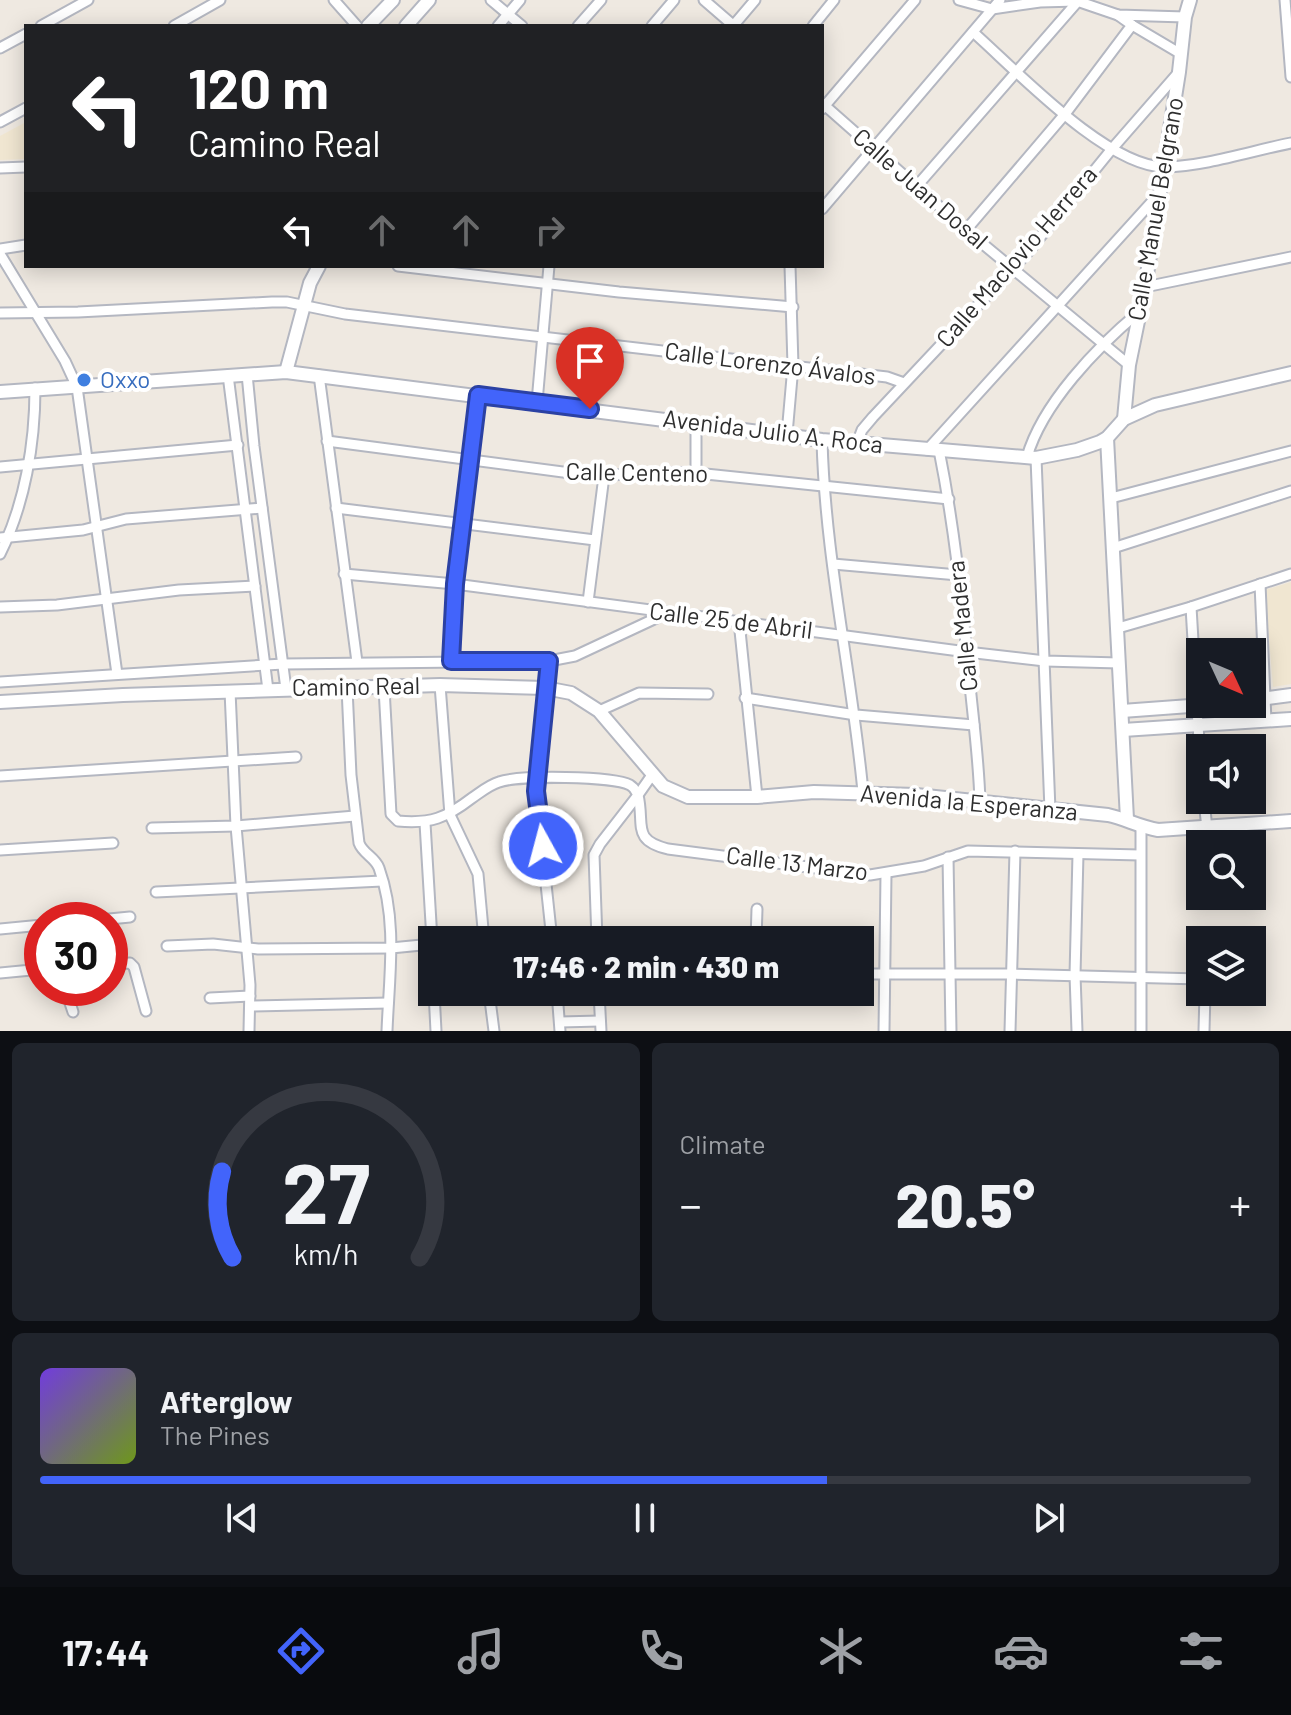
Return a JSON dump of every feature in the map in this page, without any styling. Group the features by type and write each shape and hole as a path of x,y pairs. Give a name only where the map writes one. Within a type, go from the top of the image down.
{"street":[{"path":"45,24 88,0"},
{"path":"178,24 220,0"},
{"path":"334,0 355,24"},
{"path":"370,24 393,0"},
{"path":"408,24 429,0"},
{"path":"491,0 519,24"},
{"path":"500,24 520,0"},
{"path":"580,24 601,0"},
{"path":"654,24 674,0"},
{"path":"704,0 731,24"},
{"path":"735,24 755,0"},
{"path":"815,24 834,0"},
{"path":"824,105 915,0"},
{"path":"959,0 992,9 1040,2 1078,1 1118,15 1181,54"},
{"path":"824,207 1000,0"},
{"name":"Calle Manuel Belgrano","path":"1124,419 1129,365 1145,287 1190,0"},
{"path":"916,187 1078,1"},
{"path":"1287,4 1291,77"},
{"path":"1118,15 1185,17"},
{"path":"966,230 1065,114 1132,25"},
{"path":"973,32 1065,114 1111,150 1136,162 1163,167 1190,164 1291,143"},
{"path":"0,48 24,35"},
{"name":"Calle Maclovio Herrera","path":"857,443 862,430 1012,269 1179,72"},
{"name":"Calle Juan Dosal","path":"824,107 1129,365"},
{"path":"0,122 24,109"},
{"path":"0,168 24,167"},
{"path":"933,450 1158,195"},
{"path":"24,246 0,252 65,361 77,387 117,674"},
{"path":"1145,287 1291,257"},
{"path":"306,268 310,283"},
{"path":"286,372 310,283 318,268"},
{"path":"416,268 619,292 793,307"},
{"path":"537,402 549,268"},
{"path":"787,434 793,366 790,268"},
{"name":"Calle Lorenzo Ávalos","path":"0,313 272,302 542,339 887,377 904,383"},
{"path":"1050,810 1033,435 1048,410 1106,343 1139,312"},
{"name":"Avenida Julio A. Roca","path":"0,392 286,372 822,440 1032,458 1077,450 1107,438 1124,419 1155,405 1291,373"},
{"path":"247,374 286,689"},
{"path":"228,375 268,690"},
{"path":"319,375 357,662"},
{"path":"0,554 28,463 34,431 35,388"},
{"path":"451,661 455,584 478,395"},
{"path":"696,423 696,473"},
{"path":"1107,438 1127,819"},
{"path":"822,440 827,534 856,715 863,792"},
{"name":"Calle Centeno","path":"327,441 604,476 657,471 696,473 949,499"},
{"path":"0,467 238,445"},
{"name":"Calle Madera","path":"933,450 949,499 979,762 980,803"},
{"path":"1111,498 1291,451"},
{"path":"588,602 604,476"},
{"path":"1113,548 1291,491"},
{"path":"4,538 95,527 126,519 262,508"},
{"path":"336,508 595,540"},
{"path":"833,564 958,575"},
{"name":"Calle 25 de Abril","path":"344,574 455,584 1045,661 1119,663"},
{"path":"1118,628 1291,574"},
{"path":"1260,584 1263,638"},
{"path":"0,607 57,605 179,590 255,586"},
{"path":"1191,607 1193,638"},
{"name":"Camino Real","path":"0,682 283,664 549,661 575,656 667,613"},
{"path":"739,621 757,797"},
{"path":"549,661 536,791 550,926"},
{"path":"440,685 450,815 478,874 483,926"},
{"name":"Camino Real","path":"0,702 440,685 545,688 571,693 599,711 652,775"},
{"path":"347,688 359,843 377,864 389,918 391,948 387,1031"},
{"path":"384,688 391,814 395,820 425,823 450,815 492,784 536,777 621,783 632,786 638,795"},
{"path":"230,691 236,826 250,1001 249,1031"},
{"path":"599,711 639,693 708,694"},
{"path":"1266,699 1291,695"},
{"path":"745,698 856,715 974,725"},
{"path":"1122,711 1186,707"},
{"path":"1197,718 1198,734"},
{"path":"1123,730 1291,719"},
{"path":"0,776 296,757"},
{"path":"597,926 594,855 652,775"},
{"name":"Avenida la Esperanza","path":"652,775 663,786 688,797 703,799 814,792 916,795 1127,819 1141,827 1158,830 1291,821"},
{"name":"Calle 13 Marzo","path":"638,795 646,841 668,849 870,875 924,866 968,851 1140,855"},
{"path":"1205,814 1207,829"},
{"path":"152,828 236,826 355,816"},
{"path":"425,823 431,926"},
{"path":"1141,827 1141,1031"},
{"path":"0,850 113,843"},
{"path":"1010,1031 1015,851"},
{"path":"1077,1031 1078,854"},
{"path":"948,857 951,1031"},
{"path":"884,1031 886,874"},
{"path":"156,892 382,881"},
{"path":"756,926 757,909"},
{"path":"0,929 24,927"},
{"path":"167,946 213,944 246,948 391,948 418,944"},
{"path":"128,964 132,964 146,1011"},
{"path":"0,973 24,971"},
{"path":"874,975 1186,978"},
{"path":"210,998 388,1003"},
{"path":"71,1006 73,1012"},
{"path":"435,1006 436,1031"},
{"path":"491,1006 494,1031"},
{"path":"558,1006 560,1026 600,1026 599,1006"},
{"path":"1204,1031 1205,1006"}],"shaded area":[{"path":"24,123 24,159 0,160 0,136"},
{"path":"1291,582 1291,684 1273,687 1265,590"}],"place":[{"name":"Oxxo","path":"84,380"}],"route":[{"path":"543,846 536,791 549,661 451,661 455,584 478,395 590,409"}]}
